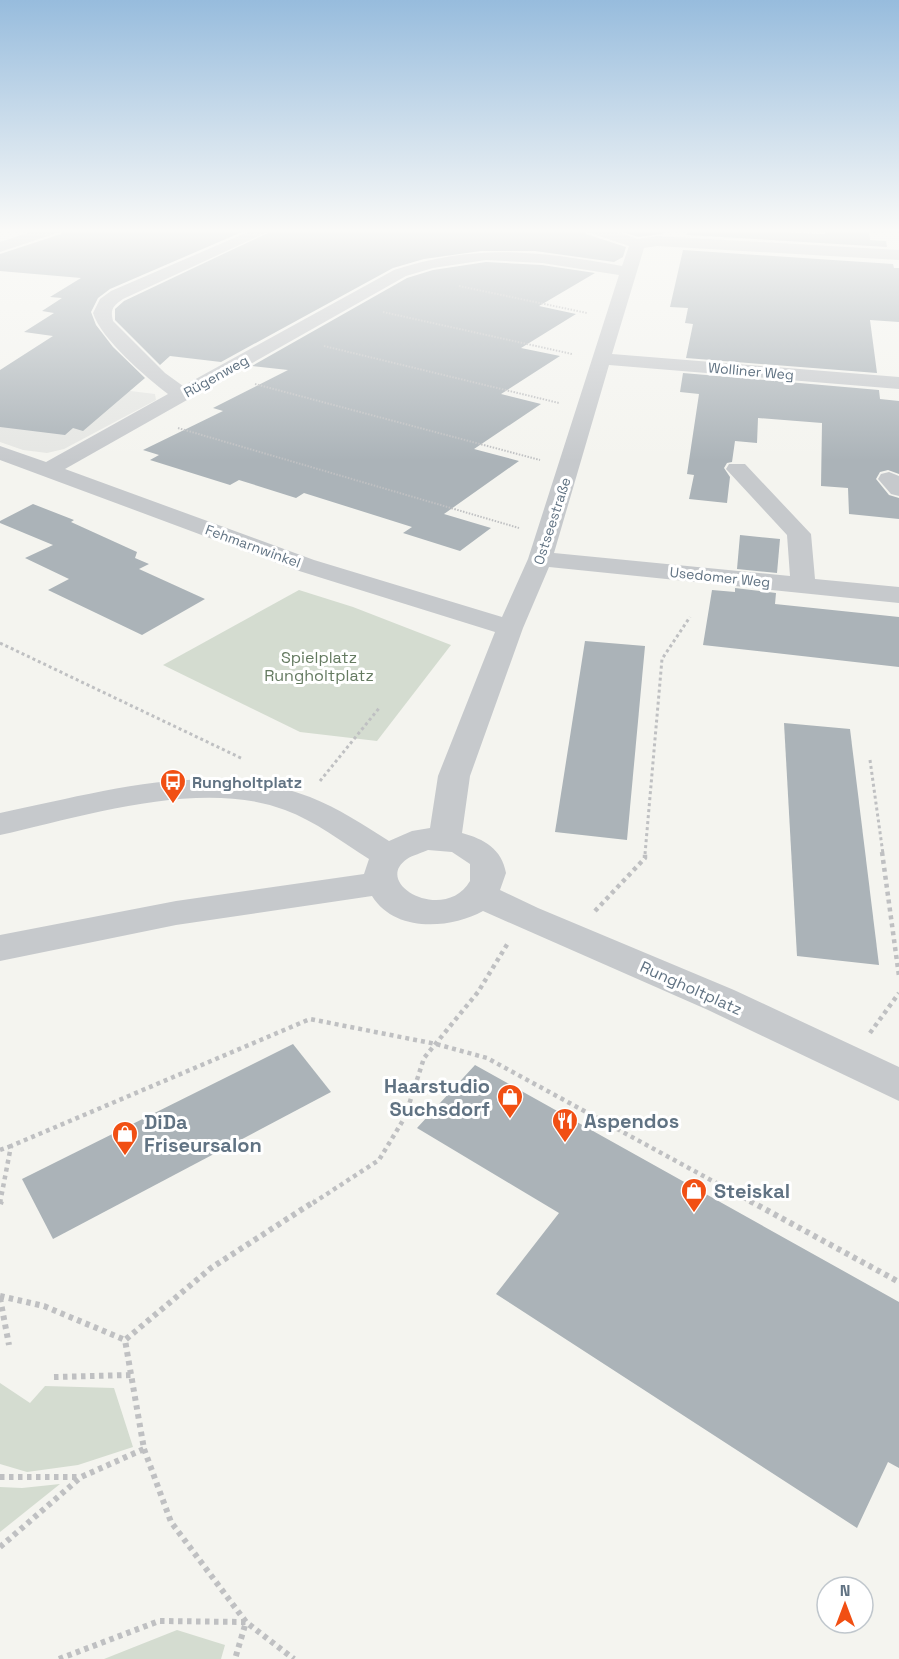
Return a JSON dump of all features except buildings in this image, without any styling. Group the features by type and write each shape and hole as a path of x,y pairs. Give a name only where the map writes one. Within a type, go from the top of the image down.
{"street":[{"path":"105,306 102,313 105,323 158,377 182,395"},
{"name":"Rügenweg","path":"48,470 343,306"},
{"name":"Ostseestraße","path":"445,839 454,776 510,628 540,559 619,306"},
{"name":"Wolliner Weg","path":"602,359 899,383"},
{"name":"Fehmarnwinkel","path":"0,453 304,565 510,628"},
{"path":"736,469 799,534 803,585"},
{"name":"Usedomer Weg","path":"540,559 899,595"},
{"path":"0,824 114,801 196,788 255,791 297,803 384,869 390,899 407,909 434,913 463,908 482,895 490,877 486,860 468,846 445,839 424,839 403,845 384,869 0,948"},
{"name":"Rungholtplatz","path":"482,895 525,917 721,1000 899,1084"}],"path":[{"path":"358,306 602,359"},
{"path":"558,306 615,318"},
{"path":"286,337 587,410"},
{"path":"219,375 569,468"},
{"path":"142,418 548,535"},
{"path":"572,936 645,858 662,659 690,616"},
{"path":"0,643 248,762"},
{"path":"318,783 380,707"},
{"path":"870,760 899,976"},
{"path":"125,1340 211,1268 379,1160 405,1117 424,1058 478,992 525,917"},
{"path":"850,1060 899,993"},
{"path":"0,1150 310,1019 436,1044 487,1058 899,1282"},
{"path":"0,1204 11,1146"},
{"path":"9,1345 0,1297 44,1306 125,1340"},
{"path":"125,1340 144,1449 171,1522 246,1622 294,1659"},
{"path":"54,1377 131,1375"},
{"path":"0,1547 81,1477 144,1449"},
{"path":"0,1477 13,1479 81,1477"},
{"path":"59,1659 159,1621 246,1622"},
{"path":"235,1659 246,1622"}],"shaded area":[{"path":"56,382 155,394 156,400 64,449 47,453 23,450 0,442 0,424"}],"green space":[{"name":"Spielplatz Rungholtplatz","path":"299,590 353,607 451,645 377,741 300,732 163,665"},
{"path":"0,1383 30,1403 45,1386 114,1388 133,1447 78,1465 27,1472 0,1464"},
{"path":"60,1484 0,1532 0,1487 22,1488"},
{"path":"177,1630 225,1645 221,1659 104,1659"}],"place":[{"name":"Rungholtplatz","path":"173,805"},
{"name":"Haarstudio Suchsdorf","path":"510,1120"},
{"name":"Aspendos","path":"565,1144"},
{"name":"DiDa Friseursalon","path":"125,1157"},
{"name":"Steiskal","path":"694,1214"}]}
